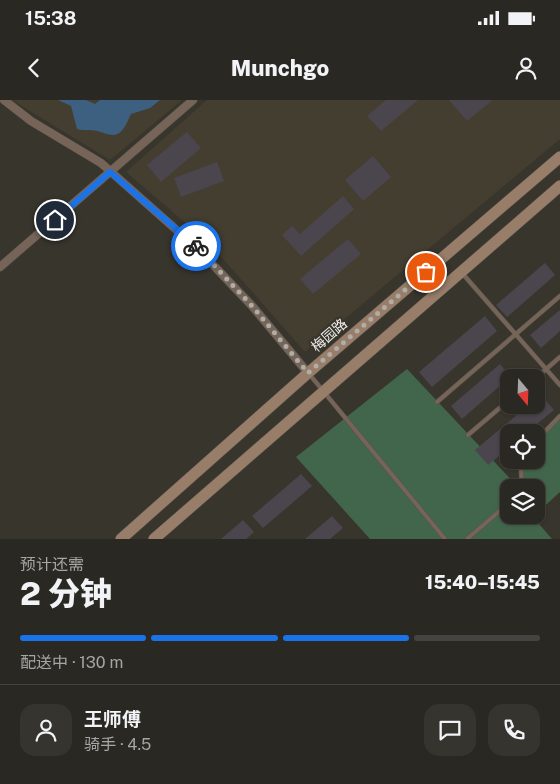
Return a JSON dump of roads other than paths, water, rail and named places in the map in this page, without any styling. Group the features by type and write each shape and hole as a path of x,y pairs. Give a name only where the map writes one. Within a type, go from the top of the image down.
{"main road":[{"name":"梅园路","path":"121,539 308,373 560,157"},
{"path":"154,539 560,186"}],"street":[{"path":"4,100 31,121 100,163 198,248 253,307 308,373"},
{"path":"0,267 193,100"}],"lane":[{"path":"460,272 560,385"},
{"path":"437,402 560,296"},
{"path":"546,369 560,356"},
{"path":"308,373 324,390 445,539"},
{"path":"468,435 500,408"},
{"path":"545,432 560,416"},
{"path":"467,539 500,511"}],"water":[{"path":"58,100 86,100 95,104 100,100 160,100 150,108 131,114 119,133 109,135 94,130 77,129 71,106"}]}
